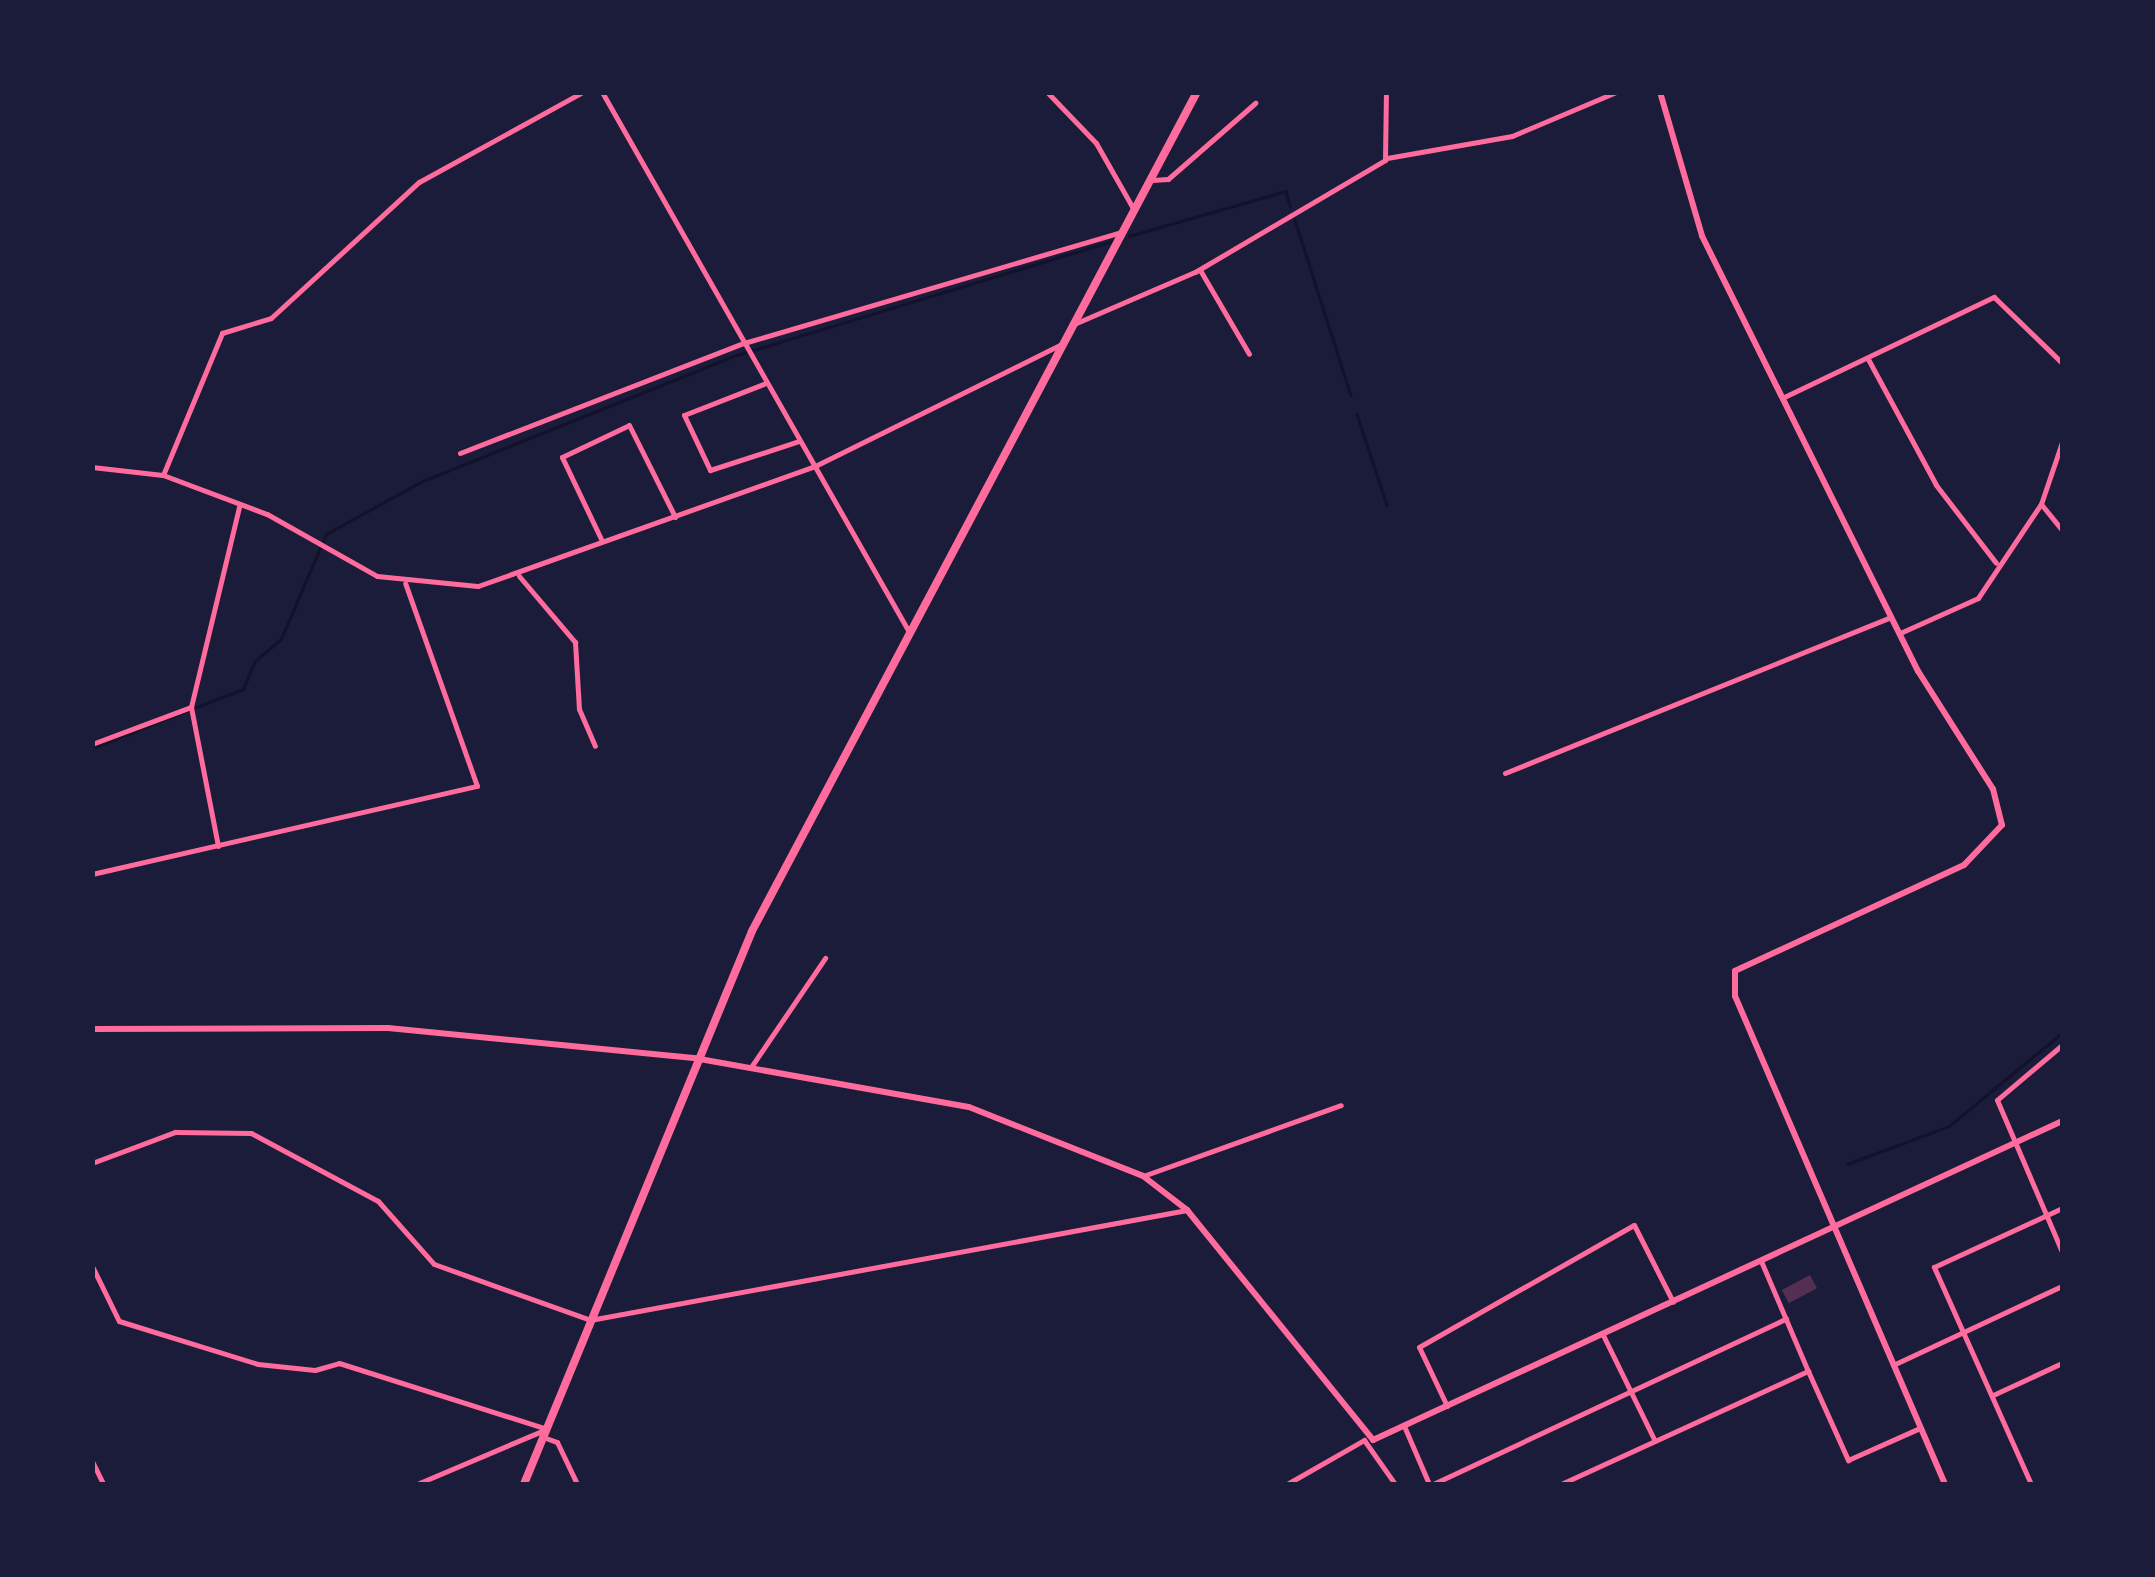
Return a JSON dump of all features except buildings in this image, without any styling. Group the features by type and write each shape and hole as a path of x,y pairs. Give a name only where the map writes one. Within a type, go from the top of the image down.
{"main road":[{"path":"524,1484 694,1058 909,632 1196,92"}],"street":[{"path":"163,476 222,333 271,318 419,182 583,92"},
{"path":"602,92 909,632"},
{"path":"1047,92 1096,143 1134,210"},
{"path":"1386,92 1387,158"},
{"path":"1073,325 1200,270 1387,158 1512,136 1616,92"},
{"path":"1660,92 1702,236 1900,633 1993,789 2002,826 1964,865 1736,972 1735,996 1945,1484"},
{"path":"1150,180 1168,179 1255,104"},
{"path":"460,453 744,343 1122,232"},
{"path":"1200,270 1249,354"},
{"path":"1782,398 1994,297 2062,363"},
{"path":"92,467 163,476 239,506 405,583 478,586 519,576 602,541 813,467 1062,344"},
{"path":"1868,359 1936,485 1997,564"},
{"path":"766,382 684,415 710,470 799,441"},
{"path":"602,541 562,457 629,425 675,516"},
{"path":"1900,633 1978,598 1997,564 2041,504 2062,442"},
{"path":"2041,504 2062,530"},
{"path":"218,846 191,707 239,506"},
{"path":"519,576 575,642 579,709 595,746"},
{"path":"92,874 477,786 405,583"},
{"path":"1505,773 1894,616"},
{"path":"92,744 191,707"},
{"path":"750,1070 824,958"},
{"path":"92,1029 322,1024 694,1058 969,1107 1142,1176 1187,1210 1394,1484"},
{"path":"2062,1045 1997,1100 2062,1252"},
{"path":"1142,1176 1342,1105"},
{"path":"1287,1484 1364,1440 1404,1426 2062,1121"},
{"path":"92,1163 175,1132 251,1133 378,1201 434,1264 590,1320 1187,1210"},
{"path":"2031,1484 1934,1268 2062,1208"},
{"path":"1447,1406 1419,1347 1634,1224 1673,1302"},
{"path":"1761,1260 1848,1460 1920,1428"},
{"path":"92,1266 119,1320 258,1364 315,1370 339,1363 545,1432 558,1442 577,1484"},
{"path":"1892,1365 2062,1286"},
{"path":"1404,1426 1431,1484 1786,1319"},
{"path":"1602,1333 1655,1441"},
{"path":"1994,1395 2062,1364"},
{"path":"1561,1484 1808,1370"},
{"path":"417,1484 545,1432"},
{"path":"92,1461 102,1484"}],"waterway":[{"path":"1129,236 1286,191 1290,206"},
{"path":"1295,220 1351,395"},
{"path":"92,748 243,689 255,661 281,639 326,534 423,481 737,355 1112,241"},
{"path":"1357,414 1387,505"},
{"path":"1847,1164 1949,1126 2062,1033"}]}
